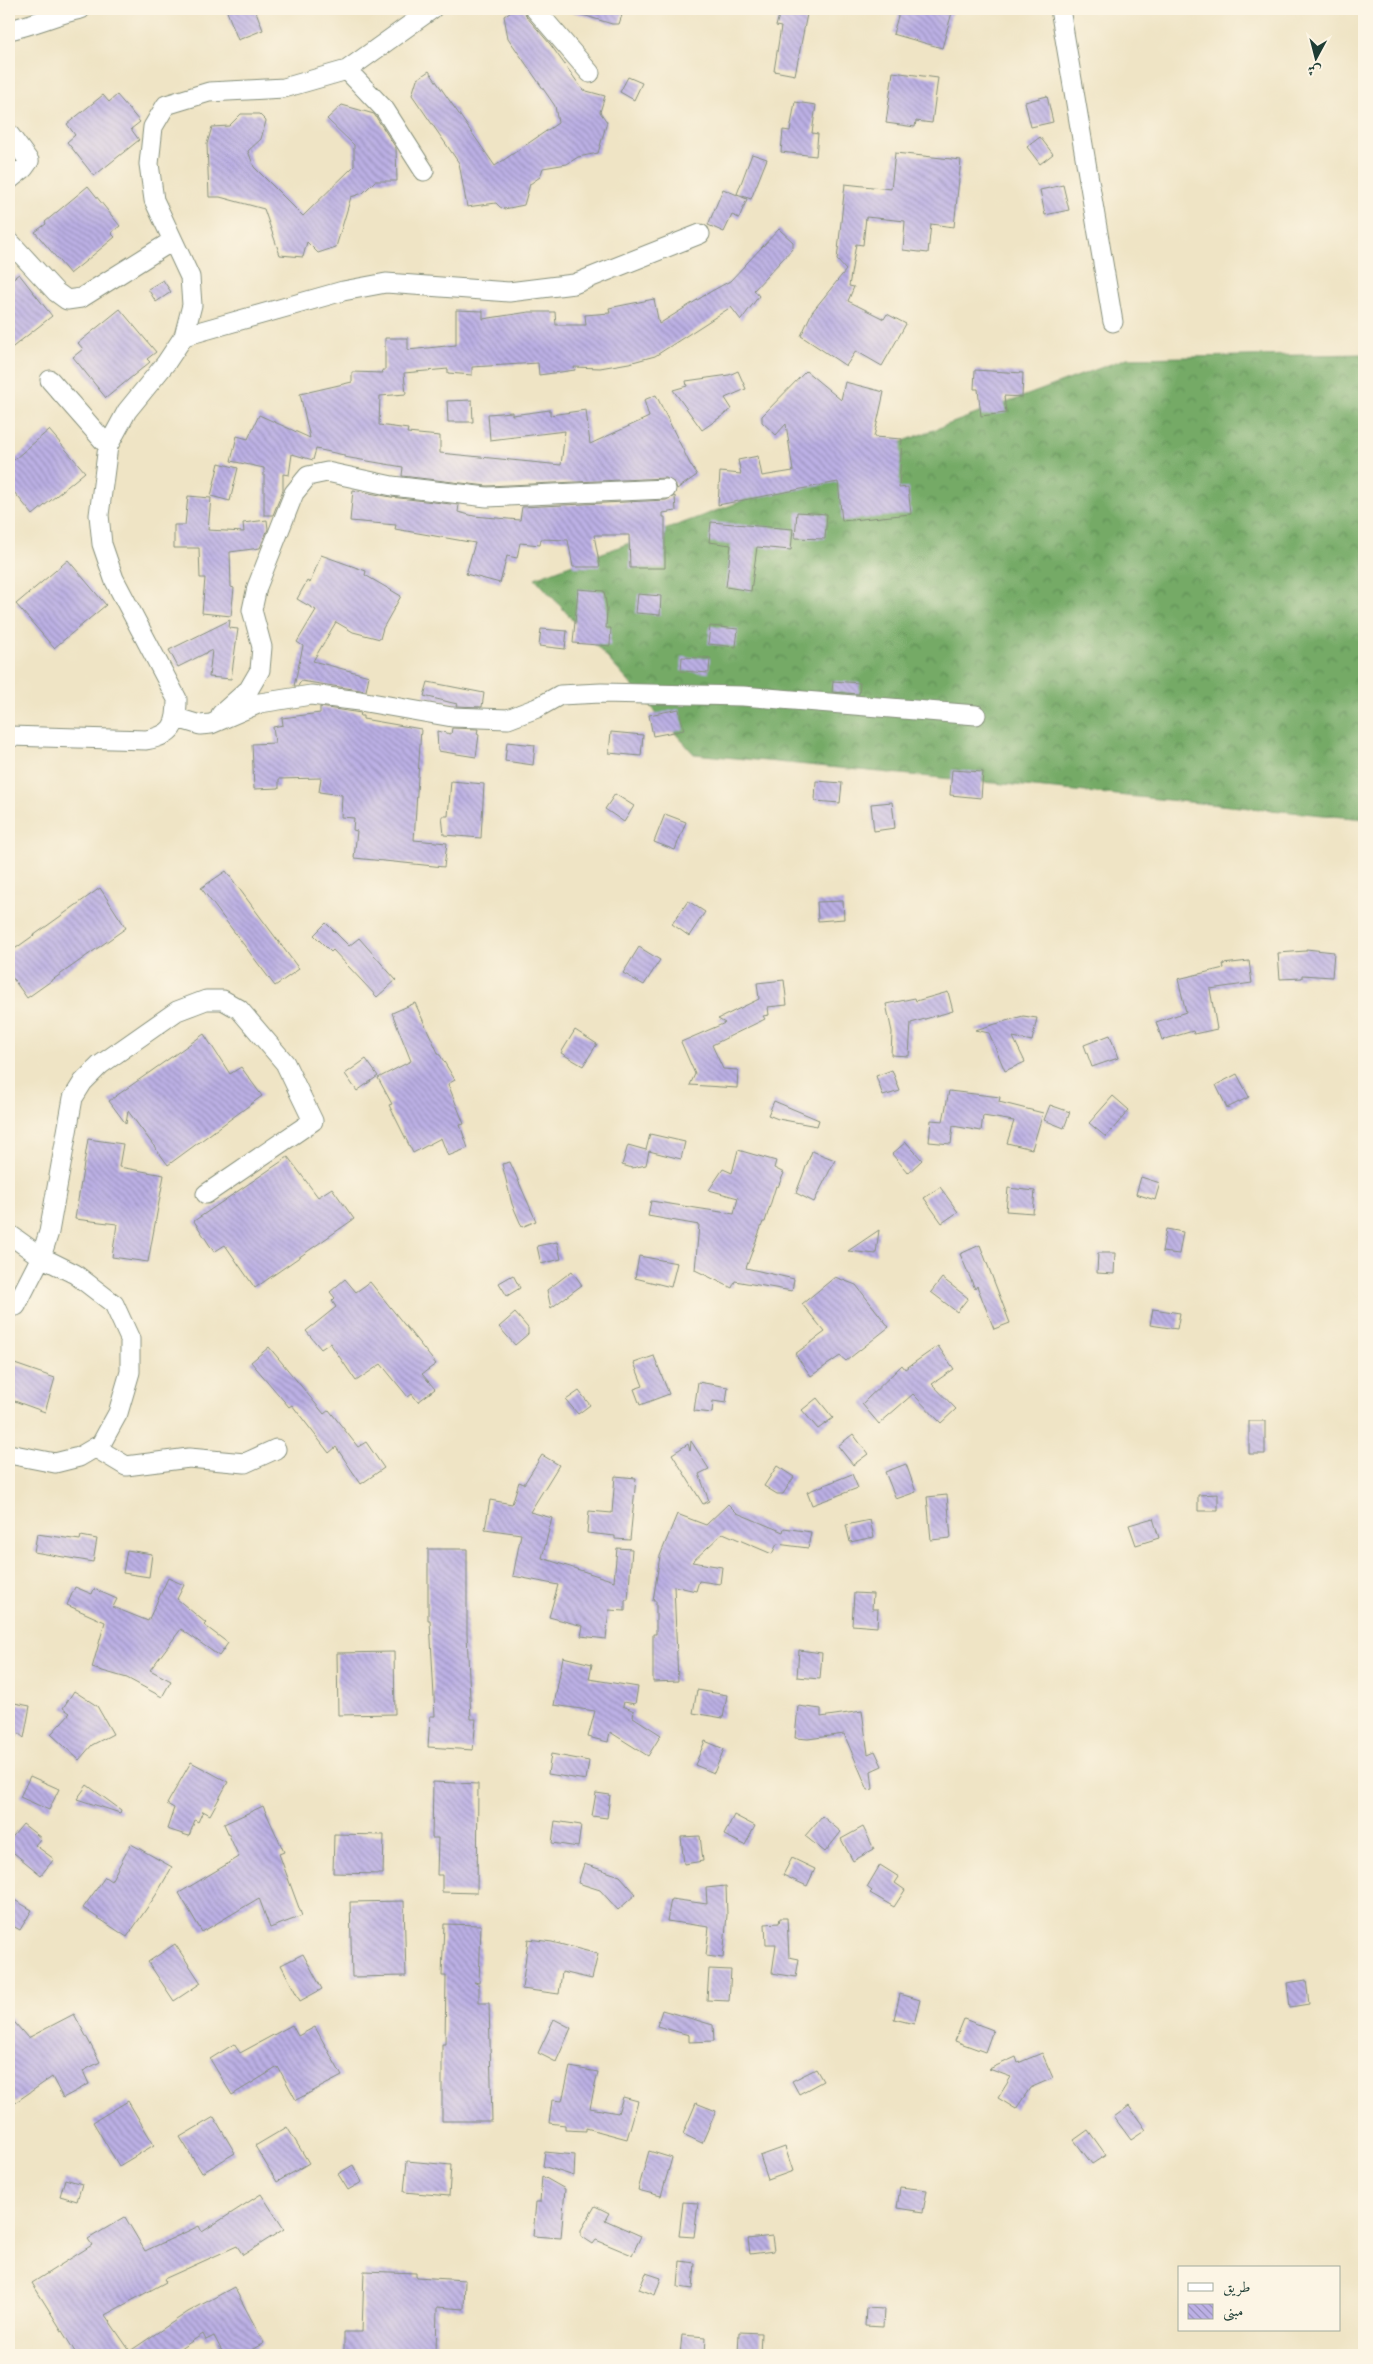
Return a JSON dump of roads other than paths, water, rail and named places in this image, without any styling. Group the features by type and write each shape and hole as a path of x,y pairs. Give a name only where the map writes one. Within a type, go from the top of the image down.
{"street":[{"path":"9,30 26,27 62,13 81,9"},
{"path":"9,736 146,740 161,737 171,730 177,718 177,699 114,579 102,544 99,515 108,446 127,410 166,364 184,336 192,305 190,278 154,200 148,164 153,127 166,105 209,92 284,88 347,70 432,9"},
{"path":"535,9 590,73"},
{"path":"1060,9 1113,322"},
{"path":"347,70 385,110 424,171"},
{"path":"9,134 29,161 24,168 9,180"},
{"path":"184,336 343,291 386,283 509,292 574,284 700,234"},
{"path":"9,241 56,292 67,300 81,298 172,241"},
{"path":"50,380 108,446"},
{"path":"211,724 249,689 260,670 262,647 252,610 257,587 294,493 308,476 327,472 392,486 487,497 666,489"},
{"path":"177,718 200,725 211,724 260,703 310,695 360,701 452,717 508,718 537,708 560,695 602,692 743,696 976,715"},
{"path":"9,1303 16,1306 41,1257 49,1232 73,1098 83,1082 100,1065 177,1011 206,1000 223,1000 239,1008 285,1063 314,1121 206,1194"},
{"path":"9,1234 41,1257 75,1274 114,1304 130,1339 130,1372 118,1413 101,1444 79,1457 55,1463 9,1454"},
{"path":"96,1448 126,1466 189,1458 245,1463 276,1449"}]}
